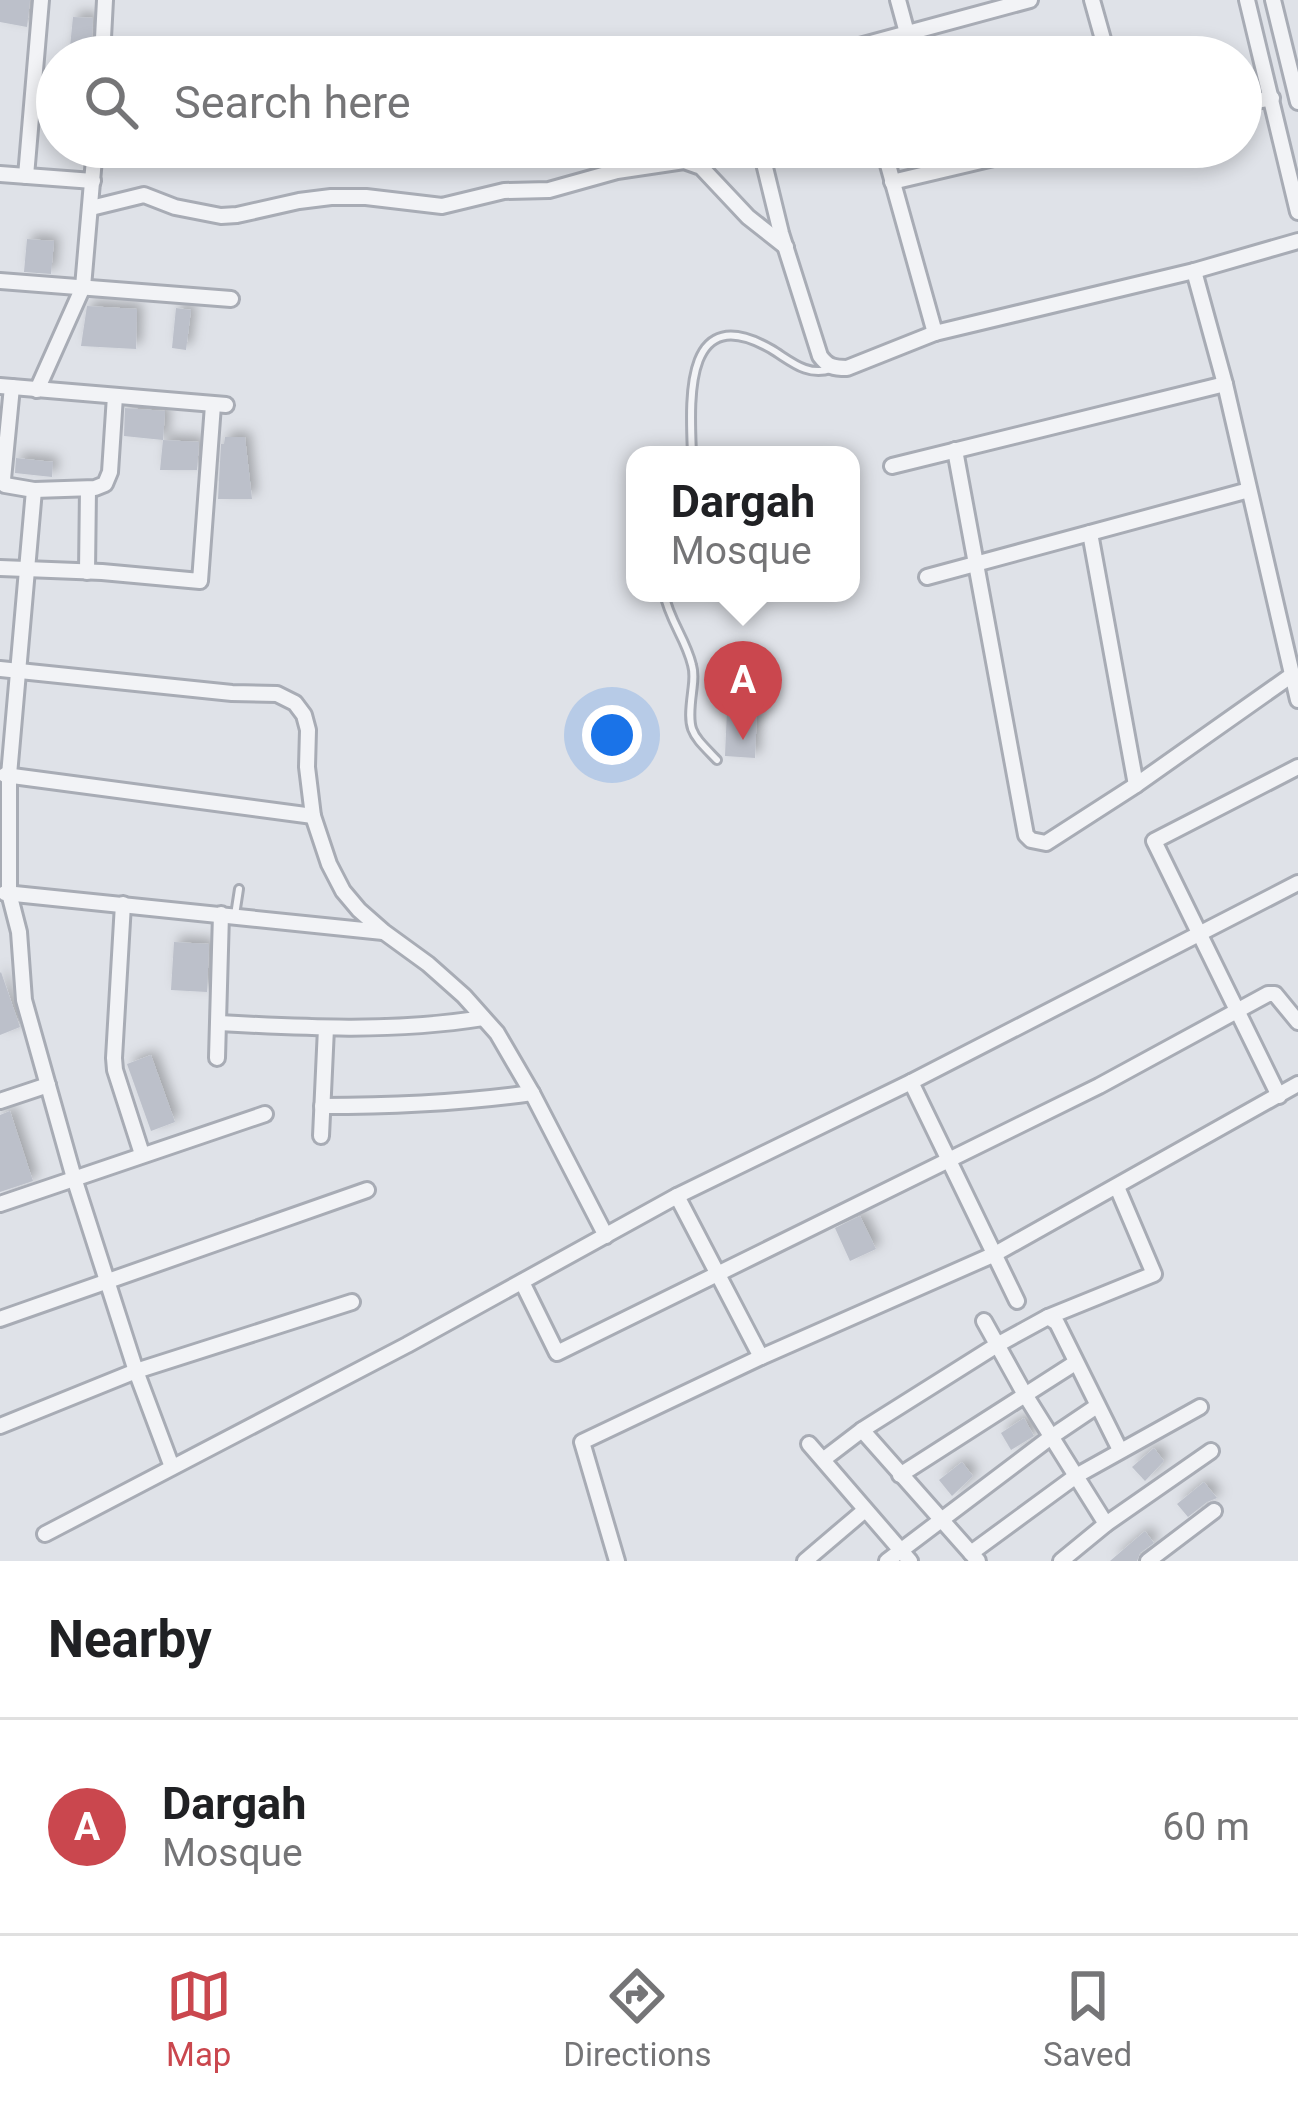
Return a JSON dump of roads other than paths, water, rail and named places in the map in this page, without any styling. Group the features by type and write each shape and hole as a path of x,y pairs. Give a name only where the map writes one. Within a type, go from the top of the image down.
{"street":[{"path":"38,36 41,0"},
{"path":"103,36 106,0"},
{"path":"898,0 907,33"},
{"path":"900,36 1030,0"},
{"path":"1092,0 1102,36"},
{"path":"1247,0 1256,36"},
{"path":"1292,0 1274,2 1298,102"},
{"path":"26,176 36,59"},
{"path":"1262,59 1298,212"},
{"path":"1262,100 1272,98"},
{"path":"38,390 83,287 94,168"},
{"path":"91,208 144,195 221,216 331,197 366,196 442,206 504,191 549,190 637,168"},
{"path":"702,168 748,217 786,247"},
{"path":"765,168 820,356 835,368 847,368 935,333 1298,241"},
{"path":"888,168 935,333"},
{"path":"892,182 951,168"},
{"path":"0,174 93,181"},
{"path":"1193,271 1225,384 1298,700"},
{"path":"0,281 231,299"},
{"path":"892,466 1225,384"},
{"path":"0,568 200,581 219,405 115,396 38,390 6,387 4,485 34,490 105,484 110,472 115,396"},
{"path":"955,450 1026,835 1031,840 1046,843 1292,675"},
{"path":"88,489 88,572"},
{"path":"34,490 4,775 5,892 19,932 24,1000 74,1178 172,1467"},
{"path":"927,577 1249,490"},
{"path":"1090,533 1136,784"},
{"path":"0,669 277,694 295,703 308,730 313,817 344,891 358,910 428,964 496,1033 606,1236"},
{"path":"1279,1096 1154,842 1298,767"},
{"path":"4,775 313,817"},
{"path":"45,1534 407,1345 677,1196 1298,883"},
{"path":"5,892 384,932"},
{"path":"123,904 114,1058 142,1154"},
{"path":"217,1058 228,915"},
{"path":"522,1282 557,1353 1099,1086 1271,993 1298,1022"},
{"path":"219,1022 326,1028 437,1025 483,1018"},
{"path":"321,1136 326,1028"},
{"path":"911,1082 1018,1301"},
{"path":"0,1101 48,1084"},
{"path":"617,1561 582,1442 995,1254 1298,1084"},
{"path":"322,1106 405,1107 532,1093"},
{"path":"0,1204 266,1114"},
{"path":"824,1459 998,1345 1048,1317 1154,1274 1117,1187"},
{"path":"0,1319 368,1190"},
{"path":"677,1196 761,1358"},
{"path":"0,1426 136,1371 352,1301"},
{"path":"1048,1317 1057,1323 1120,1450"},
{"path":"984,1321 1106,1525"},
{"path":"900,1475 1075,1363"},
{"path":"887,1561 905,1556 941,1520 1097,1406"},
{"path":"862,1430 974,1557 1076,1476 1200,1407"},
{"path":"809,1444 905,1556"},
{"path":"1061,1561 1211,1450"},
{"path":"805,1561 865,1510"},
{"path":"1148,1561 1214,1511"}],"lane":[{"path":"691,446 693,377 712,341 736,334 808,372 835,368"},
{"path":"666,602 692,664 689,722 717,760"},
{"path":"228,915 239,889"}],"place":[{"name":"Dargah","path":"743,740"}]}
